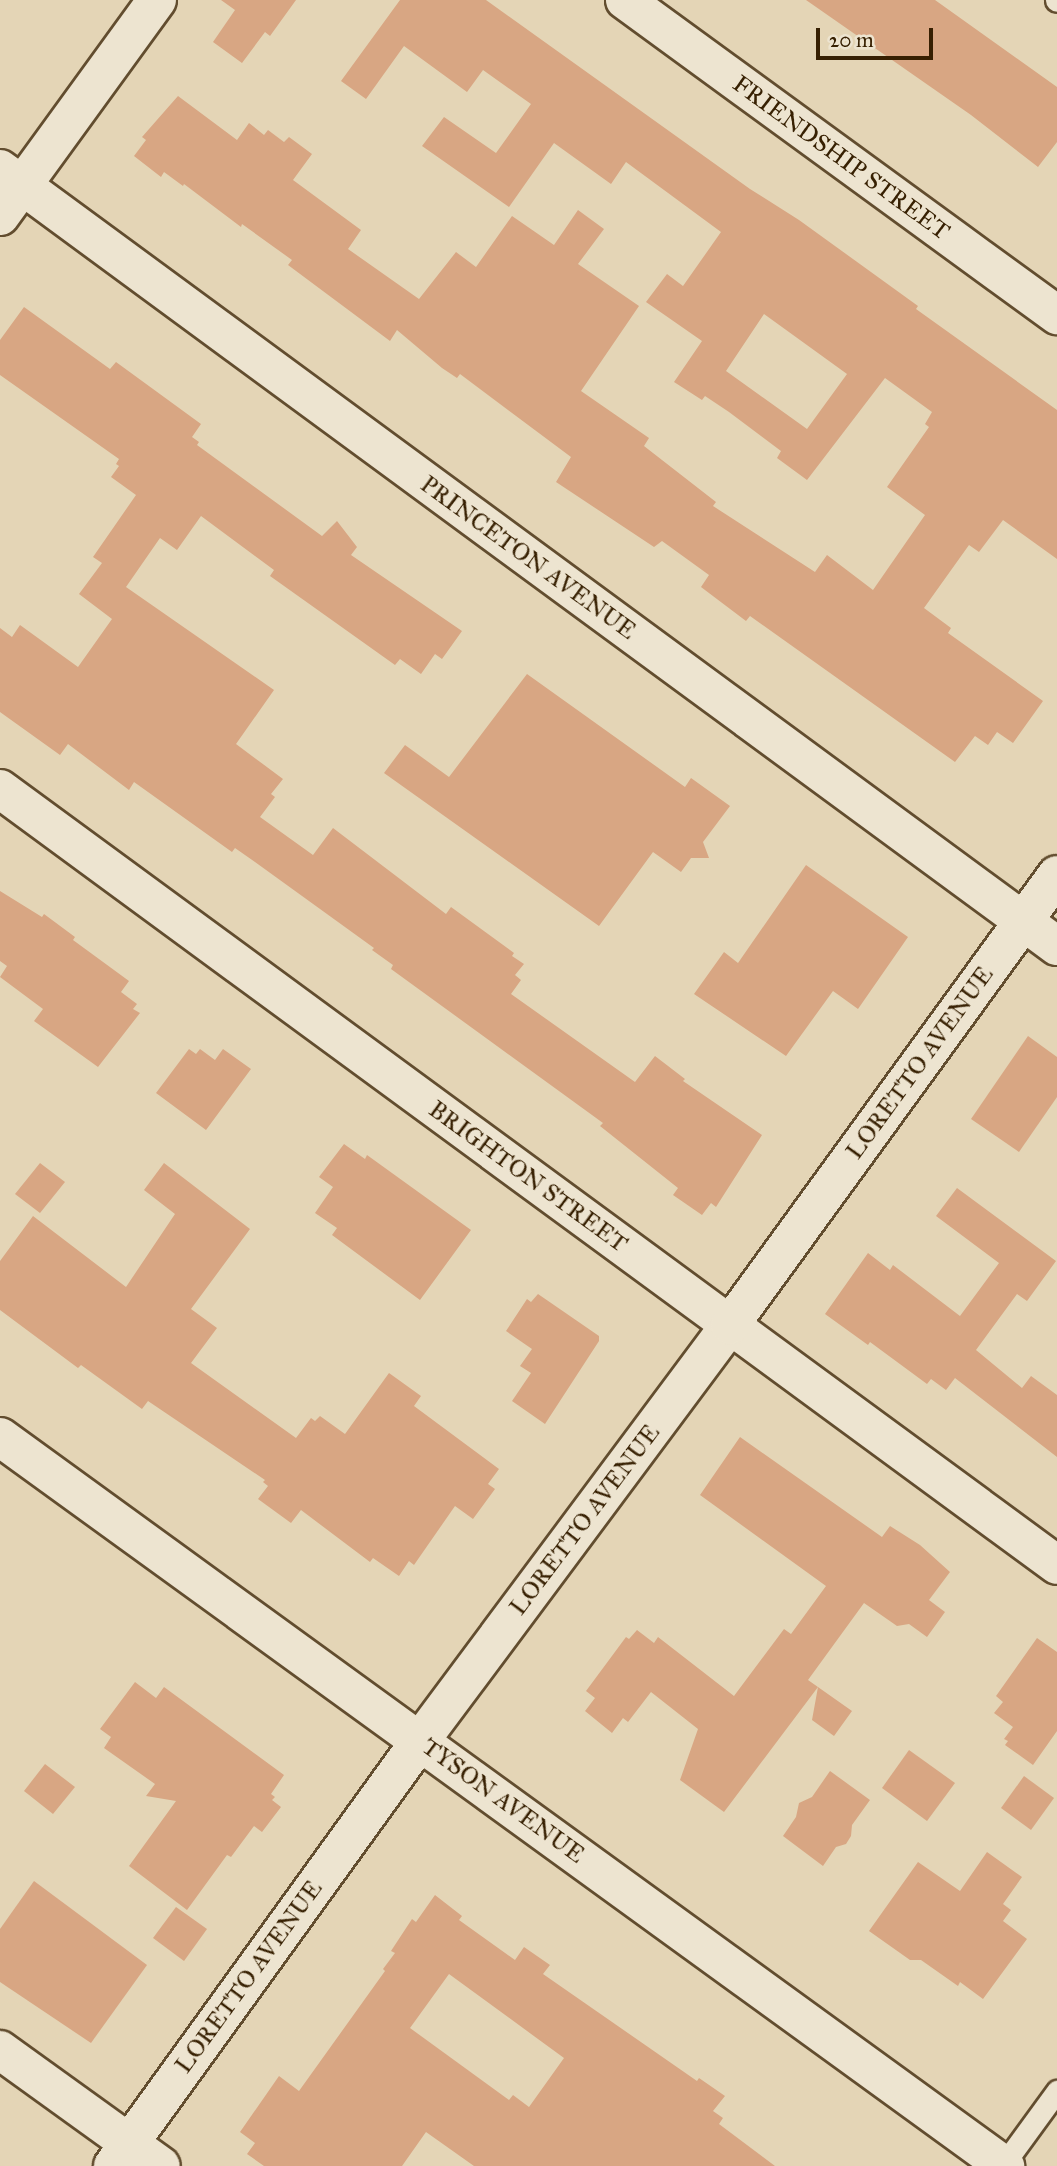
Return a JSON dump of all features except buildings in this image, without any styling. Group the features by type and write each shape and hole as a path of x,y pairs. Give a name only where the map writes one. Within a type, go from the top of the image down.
{"street":[{"path":"0,216 11,177 157,0"},
{"name":"FRIENDSHIP STREET","path":"625,0 1057,316"},
{"name":"PRINCETON AVENUE","path":"11,177 1057,946"},
{"name":"BRIGHTON STREET","path":"0,789 1057,1565"},
{"name":"LORETTO AVENUE","path":"121,2155 420,1741 730,1325 1057,875"},
{"name":"TYSON AVENUE","path":"0,1437 1004,2165"},
{"path":"0,2050 121,2155 161,2166"}],"lane":[{"path":"1004,2165 1057,2091"}]}
